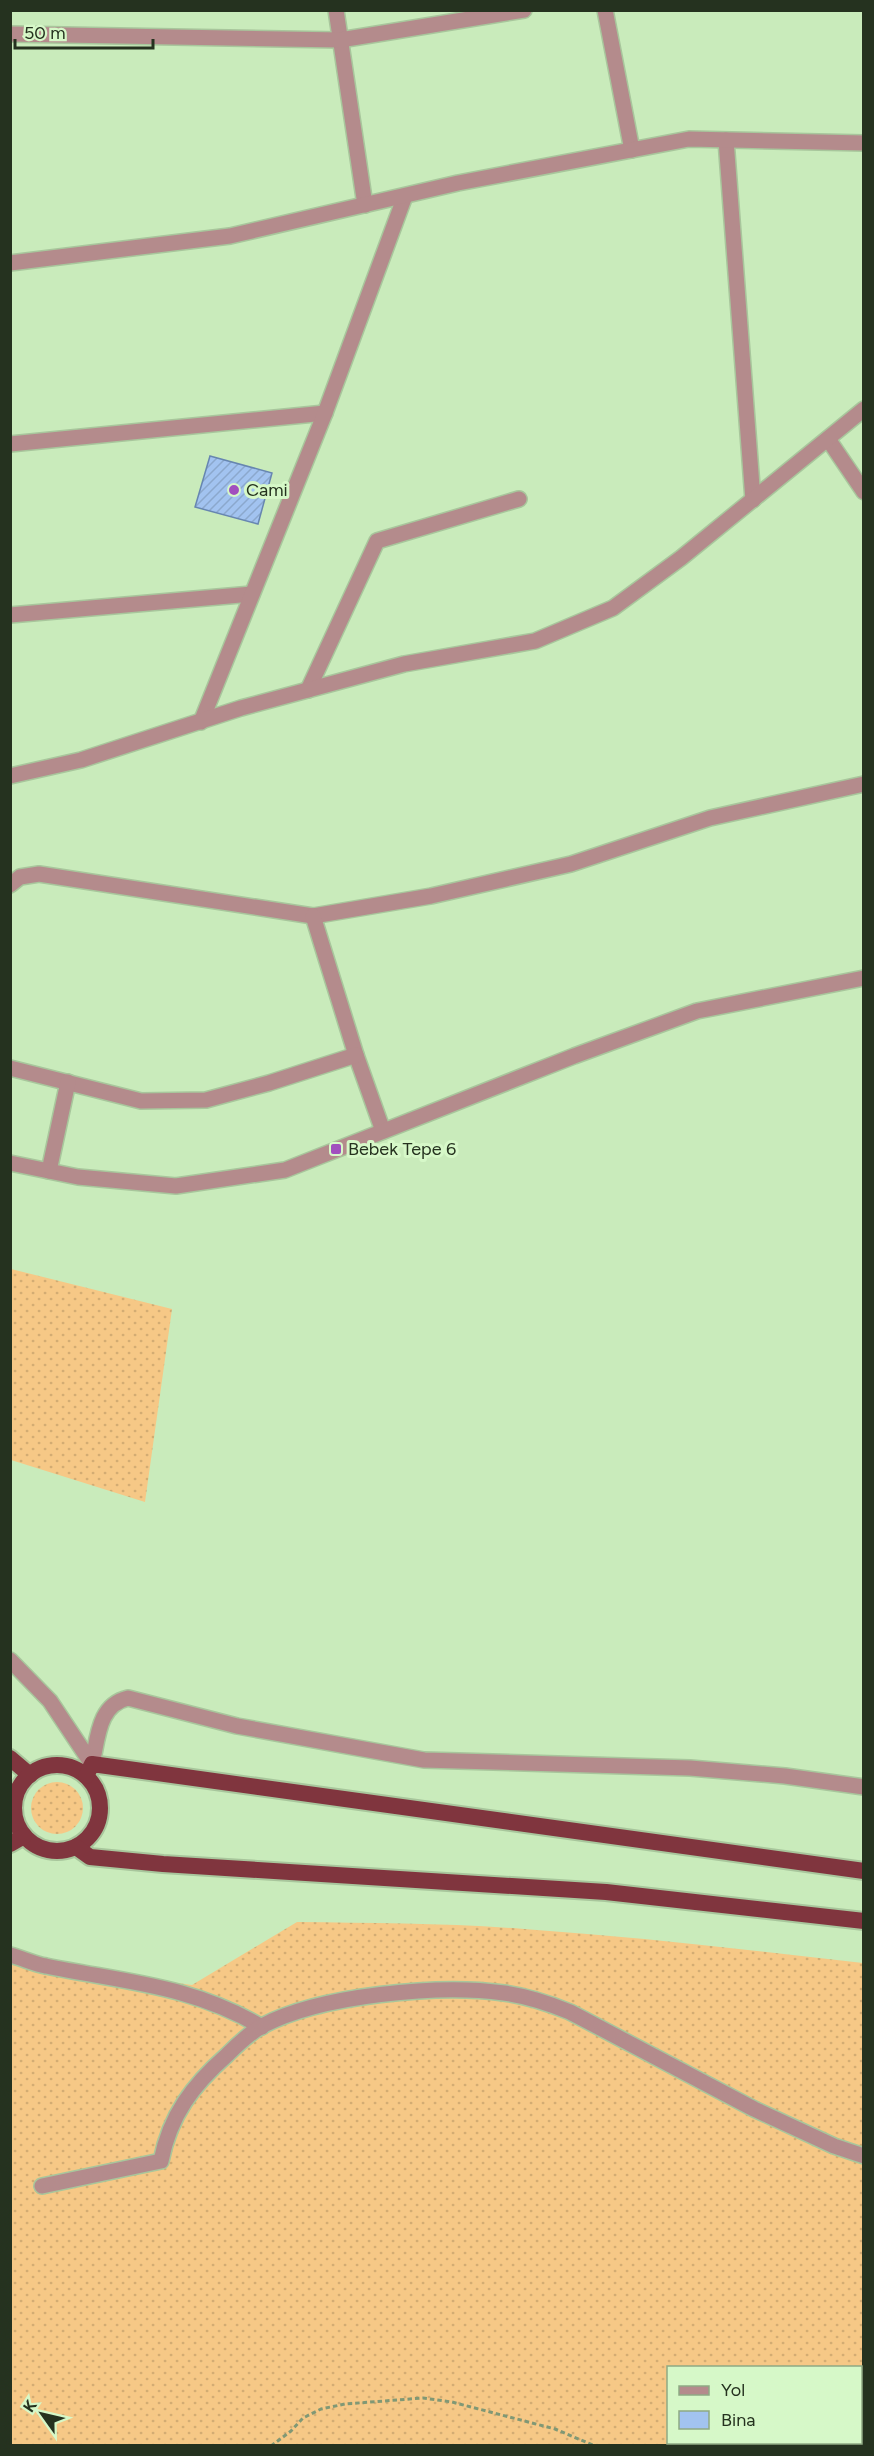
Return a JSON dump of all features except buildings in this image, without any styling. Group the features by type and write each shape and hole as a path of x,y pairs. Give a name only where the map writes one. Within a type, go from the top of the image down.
{"highway":[{"path":"10,1758 30,1775"},
{"path":"89,1770 96,1789 100,1811 93,1833 76,1847 65,1850 43,1849 17,1840 14,1805 17,1794 30,1775 39,1769 61,1765 864,1871"},
{"path":"76,1847 90,1857 162,1864 606,1892 864,1921"}],"street":[{"path":"336,10 365,205"},
{"path":"605,10 632,150"},
{"path":"10,33 340,40 523,11"},
{"path":"10,263 230,236 405,196 689,139 864,143"},
{"path":"726,140 753,500"},
{"path":"201,722 325,413 405,196"},
{"path":"10,776 81,760 308,690 404,664 535,641 613,608 753,500 864,409"},
{"path":"10,444 325,413"},
{"path":"828,439 864,492"},
{"path":"308,690 377,541 519,499"},
{"path":"10,615 252,594"},
{"path":"10,885 20,877 39,874 313,916 431,896 571,864 710,818 864,784"},
{"path":"313,916 356,1055 383,1131"},
{"path":"10,1163 78,1177 176,1186 285,1170 697,1011 864,978"},
{"path":"10,1068 141,1101 206,1100 269,1083 356,1055"},
{"path":"50,1171 68,1082"},
{"path":"10,1660 50,1701 89,1770"},
{"path":"89,1770 106,1711 119,1700 128,1698 237,1726 424,1760 690,1768 785,1776 864,1787"},
{"path":"10,1955 42,1965 191,1994 219,2004 262,2026"},
{"path":"42,2186 161,2161 170,2128 186,2097 211,2068 262,2026 318,2007 388,1994 483,1991 523,1996 570,2012 754,2109 834,2146 864,2156"}],"path":[{"path":"271,2445 291,2431 303,2418 331,2406 423,2398 452,2402 555,2428 595,2445"}],"shaded area":[{"path":"11,1269 172,1309 145,1502 11,1460"},
{"path":"52,1782 62,1782 76,1789 83,1808 76,1827 62,1834 52,1834 42,1830 35,1823 31,1813 31,1803 35,1793 42,1786"},
{"path":"297,1922 439,1924 524,1929 652,1940 863,1963 863,2445 11,2446 11,1950 99,1972 192,1985"}],"place":[{"name":"Cami","path":"234,490"},
{"name":"Bebek Tepe 6","path":"336,1149"}]}
